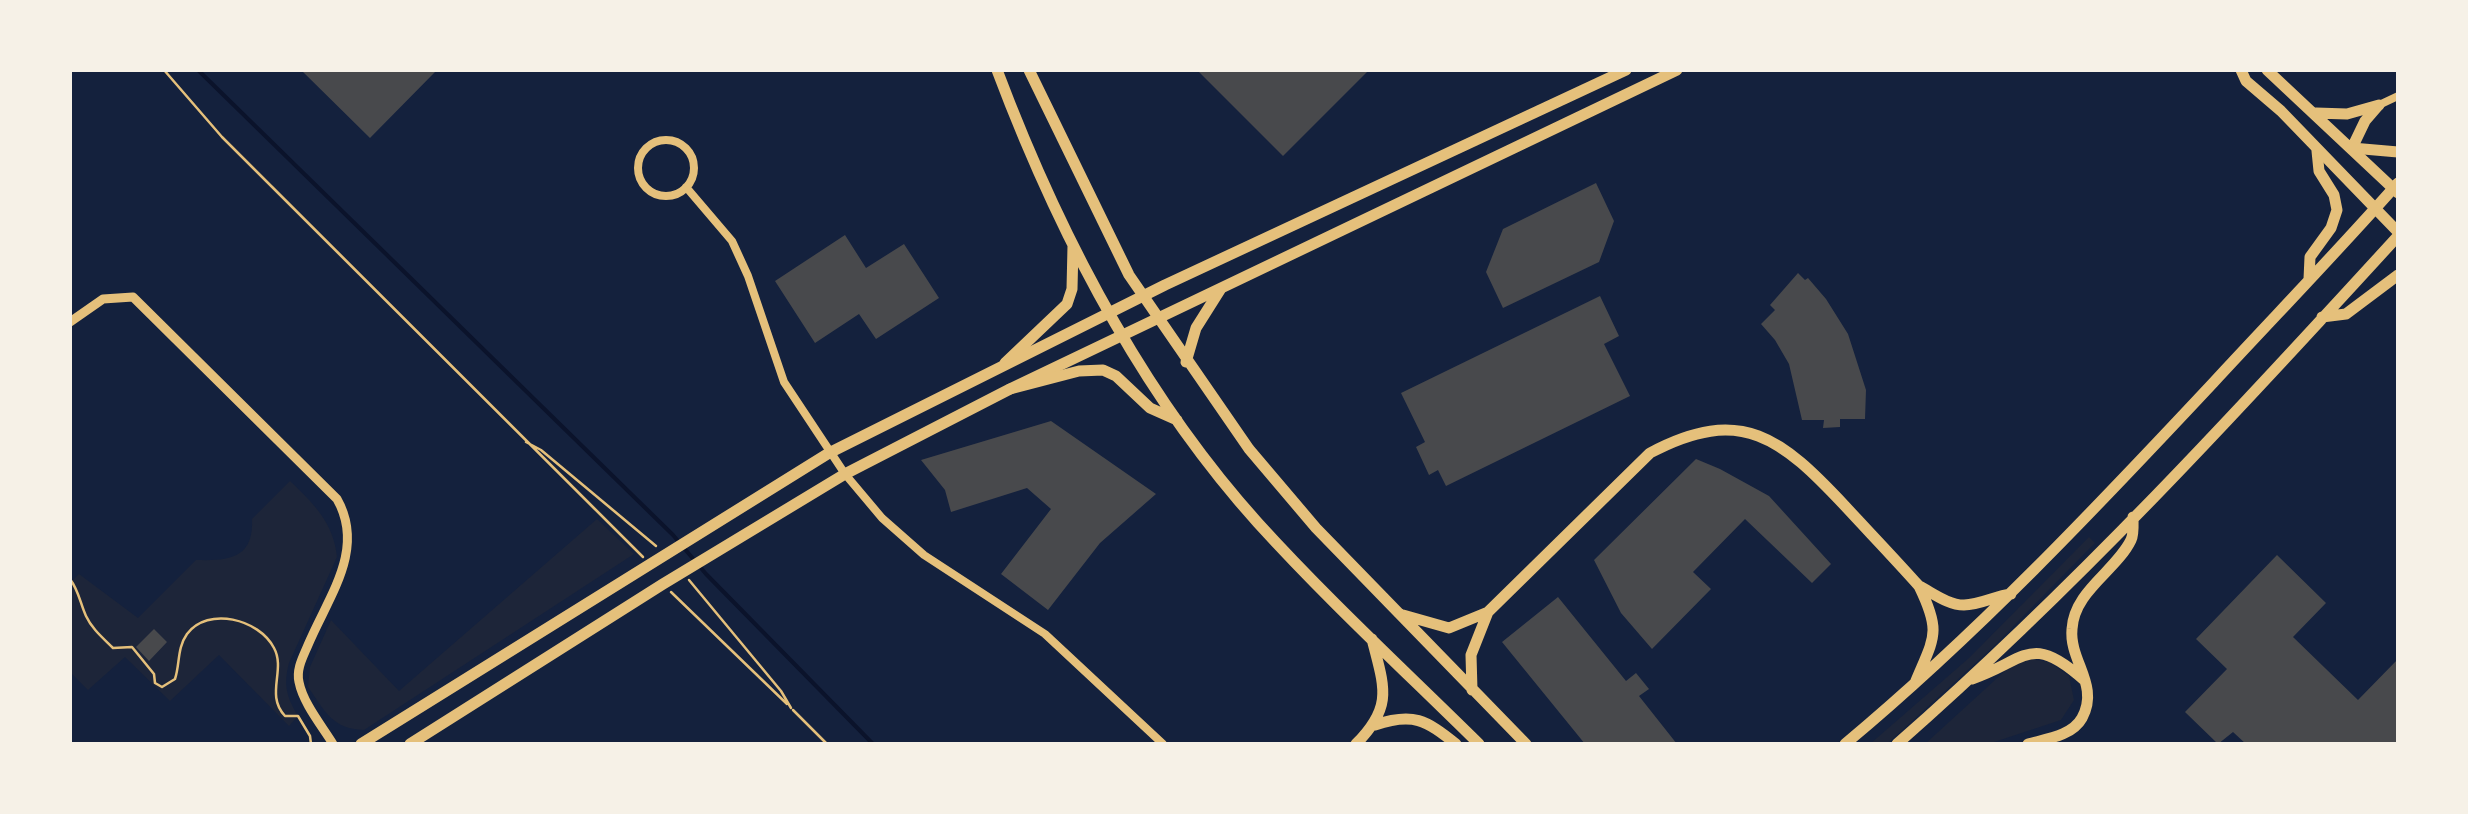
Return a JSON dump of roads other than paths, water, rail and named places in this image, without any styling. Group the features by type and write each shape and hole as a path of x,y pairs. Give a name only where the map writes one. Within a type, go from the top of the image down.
{"main road":[{"path":"997,70 1025,144 1073,246 1179,421 1257,522 1479,744"},
{"path":"1029,70 1110,239 1142,296 1249,449 1299,509 1526,744"},
{"path":"360,744 830,452 1110,311 1626,70"},
{"path":"410,744 662,584 845,474 1010,389 1677,70"},
{"path":"1897,744 1968,681 2134,516 2398,234 2281,111 2246,81 2242,70"},
{"path":"1845,744 2011,594 2396,188 2267,70"},
{"path":"2316,113 2347,114 2379,105"},
{"path":"2352,148 2365,121 2379,105"},
{"path":"2352,148 2398,152"},
{"path":"2309,280 2310,257 2331,228 2337,210 2334,195 2319,171 2317,151"},
{"path":"1005,362 1067,304 1072,289 1073,246"},
{"path":"2322,317 2346,314 2398,275"},
{"path":"1186,362 1196,328 1220,290"},
{"path":"1010,389 1103,370 1116,376 1150,408 1179,421"},
{"path":"1401,614 1449,628 1488,612 1650,453 1686,436 1721,431 1765,437 1802,461 1919,586 1930,608 1935,634 1913,686"},
{"path":"2028,744 2061,735 2078,724 2088,703 2087,683 2072,628 2084,599 2132,538 2134,516"},
{"path":"1919,586 1964,605 2011,594"},
{"path":"1472,690 1471,654 1488,612"},
{"path":"1356,744 1375,725 1385,688 1371,638"},
{"path":"1968,681 2036,652 2056,657 2087,683"},
{"path":"1375,725 1408,717 1434,726 1456,744"}],"street":[{"path":"2379,105 2398,96"},
{"path":"666,140 683,146 694,161 692,180 686,187 662,195 646,187 639,171 648,146 666,140"},
{"path":"686,187 732,241 784,382 845,474 882,518 924,555 1046,634 1162,744"},
{"path":"70,322 103,299 134,297 304,464 343,510 349,532 347,558 308,643 298,678 300,689 333,744"}],"waterway":[{"path":"198,70 673,535 706,574 873,744"}]}
